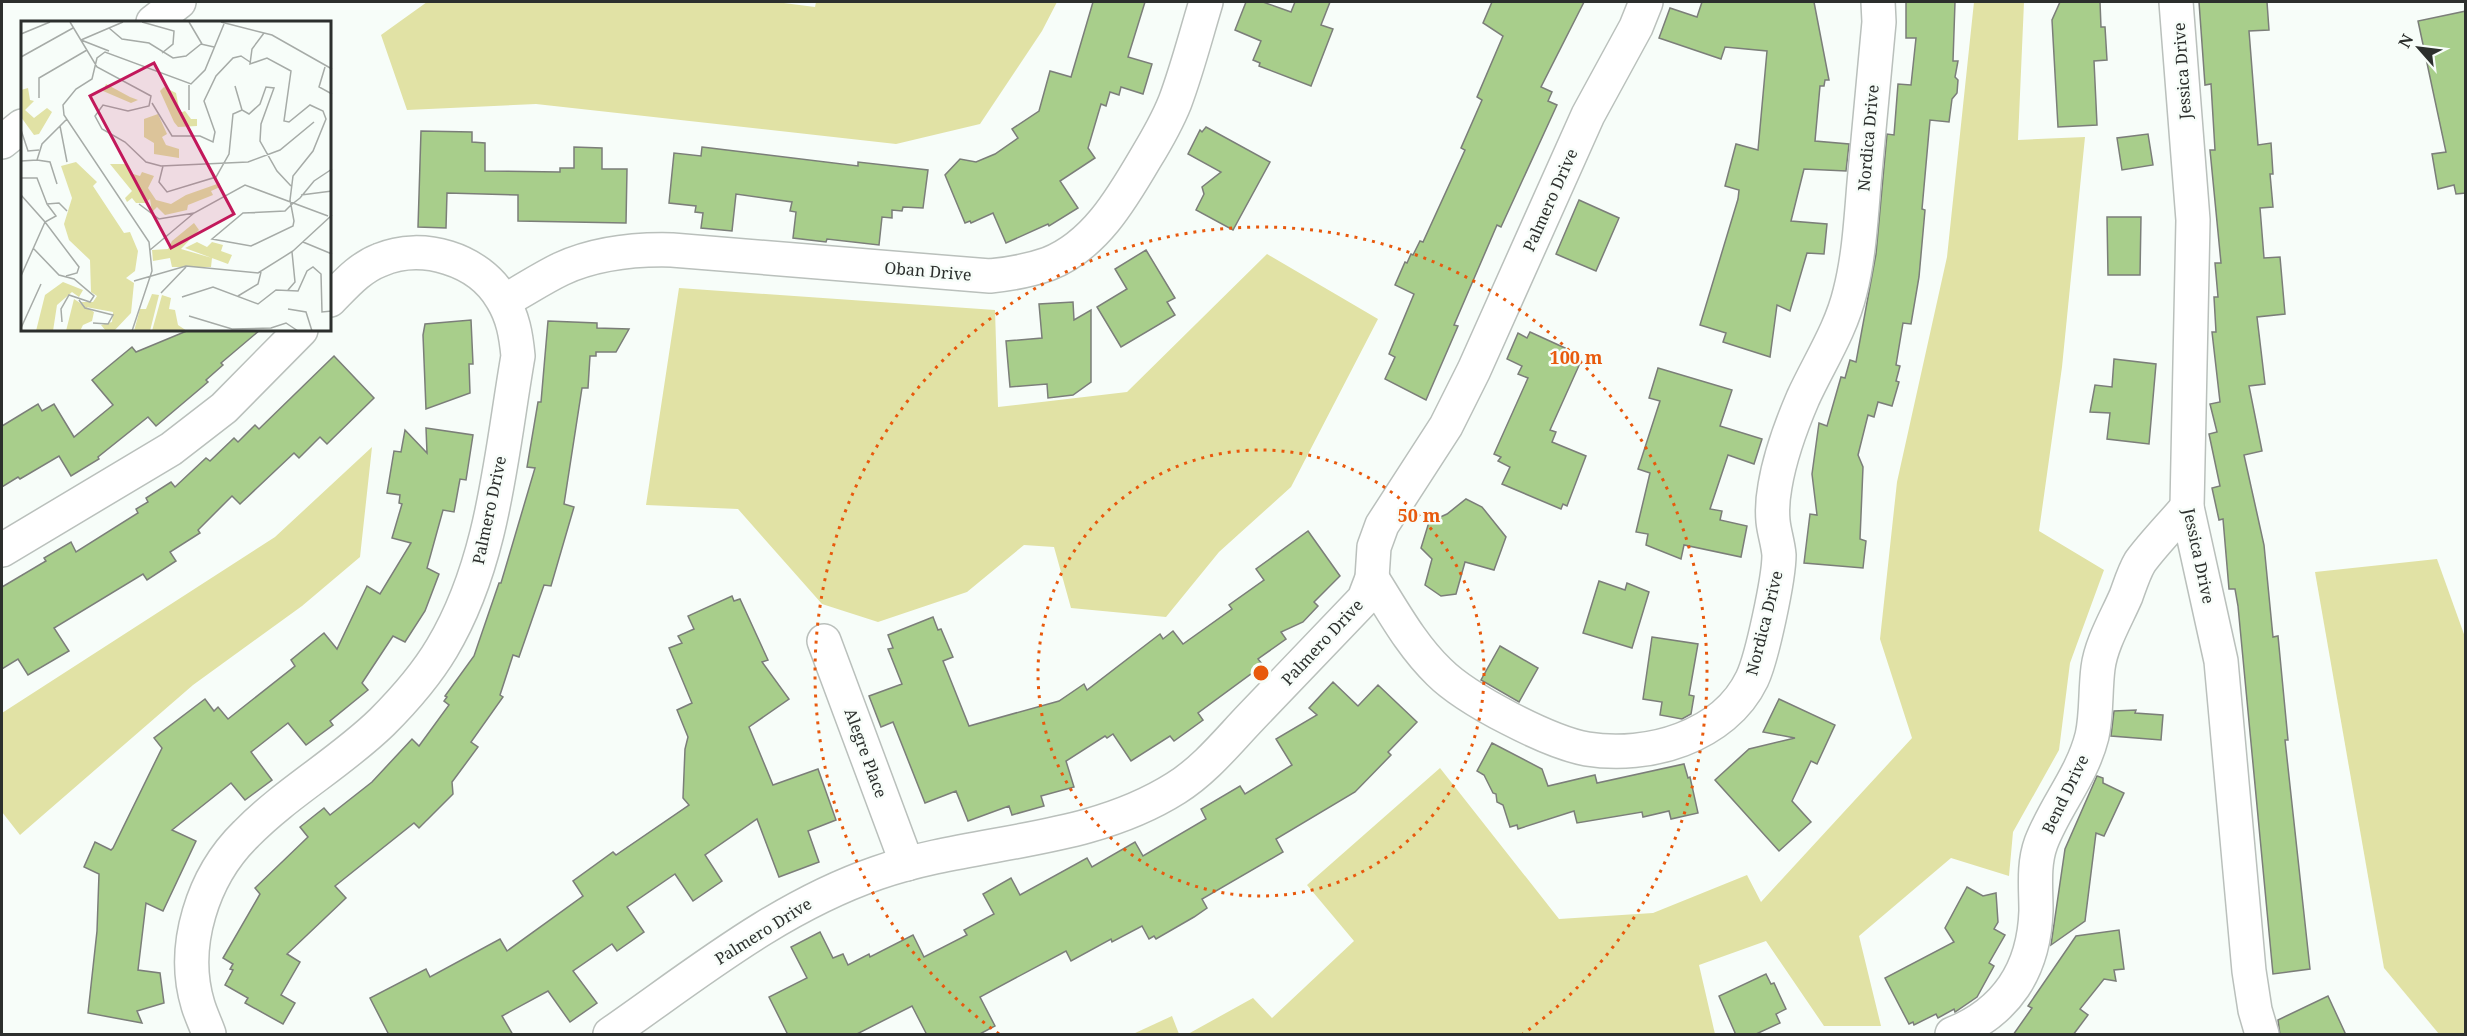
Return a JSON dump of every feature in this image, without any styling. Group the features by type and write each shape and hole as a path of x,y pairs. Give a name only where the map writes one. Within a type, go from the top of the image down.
{"street":[{"path":"154,21 179,2"},
{"name":"Oban Drive","path":"504,301 562,268 602,255 641,249 990,276 1019,273 1049,263 1075,249 1101,226 1127,189 1175,102 1206,2"},
{"name":"Palmero Drive","path":"610,1035 770,923 817,897 907,864 1096,825 1136,811 1177,787 1207,763 1364,599 1372,578 1374,548 1382,525 1446,426 1474,370 1588,115 1636,27 1646,2"},
{"name":"Nordica Drive","path":"1372,578 1416,648 1441,674 1472,698 1554,739 1599,750 1622,751 1655,748 1700,731 1719,721 1738,702 1755,669 1779,570 1779,551 1772,518 1775,487 1785,444 1803,398 1837,331 1850,293 1858,249 1880,22 1878,2"},
{"name":"Jessica Drive","path":"2176,2 2193,220 2187,507 2221,661 2249,971 2255,1010 2262,1035"},
{"path":"2,142 21,127"},
{"name":"Palmero Drive","path":"209,1035 197,1003 192,963 196,924 209,886 220,866 246,833 381,723 416,685 441,648 465,603 484,548 518,356 515,327 504,301 484,277 460,262 433,254 416,253 380,260 356,274 332,298"},
{"path":"2,550 171,449 224,408 299,332"},
{"name":"Bend Drive","path":"1952,1035 1971,1027 1997,1008 2017,984 2029,958 2035,934 2035,877 2040,845 2054,815 2077,778 2091,736 2098,667 2103,649 2139,564 2187,507"},
{"name":"Alegre Place","path":"824,641 907,864"}],"green space":[{"path":"427,2 776,2 815,7 816,2 1057,2 1042,31 980,124 896,144 536,104 407,110 381,35"},
{"path":"1974,2 2024,2 2018,140 2085,137 2062,367 2039,531 2104,570 2070,663 2059,750 2013,832 2009,876 1951,858 1859,936 1881,1026 1824,1026 1766,941 1699,965 1715,1034 1188,1034 1253,998 1272,1018 1354,941 1307,885 1440,768 1559,919 1653,913 1747,875 1761,902 1912,738 1880,639 1897,482 1947,257"},
{"path":"1267,254 1378,319 1291,487 1219,552 1166,617 1071,608 1054,547 1024,545 967,592 878,622 822,604 738,509 646,505 679,288 995,310 998,407 1127,392"},
{"path":"372,447 360,557 302,606 193,685 20,835 2,812 2,713 275,537"},
{"path":"2437,559 2465,637 2465,1034 2439,1034 2384,968 2315,572"},
{"path":"1172,1016 1179,1034 1133,1034"}],"building":[{"path":"1093,2 1145,2 1128,57 1152,64 1143,94 1121,87 1119,95 1110,92 1106,106 1101,104 1088,148 1095,158 1060,181 1078,208 1049,226 1048,224 1006,243 993,213 971,223 970,221 965,223 945,175 960,159 976,162 995,154 1018,138 1012,129 1039,111 1050,71 1071,77"},
{"path":"1246,2 1263,2 1291,12 1295,2 1330,2 1321,25 1333,29 1311,86 1259,66 1260,63 1253,60 1261,41 1235,30"},
{"path":"1492,2 1584,2 1541,87 1552,92 1548,101 1557,105 1501,227 1497,225 1454,325 1458,326 1426,400 1385,379 1395,357 1389,354 1414,294 1395,285 1405,262 1407,263 1411,254 1413,255 1420,241 1423,242 1465,150 1461,148 1482,100 1477,97 1503,36 1483,23"},
{"path":"1702,2 1814,2 1829,80 1825,80 1824,86 1820,86 1815,141 1849,144 1846,171 1804,169 1791,221 1827,224 1824,254 1807,253 1790,311 1777,305 1770,357 1723,342 1726,333 1700,325 1738,199 1739,190 1725,186 1736,144 1758,150 1767,51 1725,47 1721,59 1659,38 1670,8 1697,17"},
{"path":"1906,2 1955,2 1953,61 1958,61 1955,77 1958,80 1957,93 1952,99 1949,122 1930,120 1919,277 1911,324 1903,323 1896,365 1900,366 1896,381 1899,382 1892,406 1878,402 1874,417 1868,415 1858,455 1863,467 1860,539 1866,541 1863,568 1804,563 1810,514 1817,515 1812,474 1819,423 1827,426 1841,377 1845,378 1850,360 1856,362 1876,254 1887,134 1894,135 1898,84 1911,85 1916,38 1906,38"},
{"path":"2060,2 2100,2 2101,27 2105,27 2107,60 2094,61 2097,125 2058,127 2052,20"},
{"path":"2199,2 2267,2 2269,30 2249,31 2258,145 2271,143 2273,174 2270,174 2273,207 2260,208 2264,258 2280,257 2285,314 2257,317 2265,384 2249,386 2262,451 2244,455 2264,545 2273,637 2278,636 2288,740 2285,740 2310,969 2273,974 2238,606 2235,589 2229,589 2223,519 2219,520 2212,488 2220,486 2209,434 2217,432 2210,404 2220,402 2212,332 2216,332 2214,297 2218,297 2215,263 2221,263 2210,150 2215,150 2211,84 2205,85"},
{"path":"2466,11 2466,193 2456,194 2454,185 2438,189 2432,154 2446,152 2418,21"},
{"path":"1206,127 1270,162 1233,230 1196,210 1204,194 1202,187 1221,172 1188,154 1200,130 1202,132"},
{"path":"421,131 472,132 472,142 485,143 485,171 560,172 560,168 574,168 574,147 602,148 602,169 627,169 626,223 518,221 518,195 447,193 446,228 418,227"},
{"path":"2148,134 2153,165 2122,170 2117,138"},
{"path":"702,147 858,166 858,162 928,170 923,208 903,207 902,211 892,210 892,218 882,217 879,245 793,238 796,212 790,211 792,202 736,194 732,231 701,228 703,213 695,212 696,206 669,203 674,153 701,156"},
{"path":"1579,200 1619,218 1596,271 1556,254"},
{"path":"2107,217 2141,217 2140,275 2108,275"},
{"path":"1146,250 1175,298 1167,302 1175,315 1121,347 1097,307 1127,289 1115,269"},
{"path":"1073,302 1074,320 1091,310 1091,382 1073,395 1048,398 1047,384 1010,387 1006,341 1042,338 1039,304"},
{"path":"471,320 473,364 469,364 470,393 426,409 423,335 425,324"},
{"path":"548,321 597,323 597,328 629,329 616,352 596,352 596,356 590,356 588,388 582,388 564,504 574,507 551,586 544,585 519,657 513,655 500,695 503,697 471,742 478,747 452,782 453,794 419,828 414,823 335,886 346,898 287,954 300,962 281,995 295,1003 283,1024 245,1003 248,998 225,985 233,970 230,969 233,964 223,958 260,894 255,888 308,837 300,827 324,808 330,815 372,782 412,739 419,746 449,705 444,701 447,697 445,696 474,656 499,583 501,583 535,468 527,467 538,402 541,402"},
{"path":"184,332 258,332 221,363 223,365 206,380 208,382 156,426 148,417 98,457 99,459 71,476 59,456 2,487 2,426 38,404 42,411 54,404 74,437 113,405 92,380 132,347 136,352"},
{"path":"1530,332 1565,348 1563,353 1581,361 1550,430 1556,432 1552,442 1586,456 1567,506 1563,504 1561,509 1502,484 1510,467 1498,461 1501,457 1494,454 1528,378 1518,374 1522,366 1507,359 1518,333 1527,338"},
{"path":"334,356 374,398 327,444 320,437 299,458 294,453 240,504 232,496 198,530 200,533 170,552 176,561 147,580 143,574 54,628 69,651 28,675 18,659 2,669 2,587 46,561 44,558 71,542 76,552 138,513 136,509 148,502 146,498 171,482 175,487 206,458 210,461 234,438 238,442 255,425 259,429"},
{"path":"2114,359 2156,364 2149,444 2107,439 2110,413 2090,412 2095,385 2112,387"},
{"path":"1658,368 1732,390 1720,426 1762,439 1754,464 1728,455 1710,509 1722,511 1720,520 1747,526 1741,557 1684,545 1681,559 1646,545 1648,534 1636,532 1650,473 1638,469 1660,401 1649,398"},
{"path":"426,428 473,435 466,480 460,479 454,512 443,510 427,568 439,574 425,611 405,642 393,636 362,683 368,690 330,721 333,725 306,745 288,723 251,752 272,780 245,800 231,783 172,830 196,841 163,911 146,903 138,970 160,973 164,1003 137,1011 142,1023 88,1013 97,931 99,874 84,867 95,842 111,850 113,848 162,748 154,738 205,699 214,711 218,707 228,719 295,666 291,660 324,633 337,649 367,586 380,594 411,543 392,538 402,504 399,503 400,495 387,493 394,451 401,452 405,430 427,453"},
{"path":"1466,499 1482,507 1506,537 1494,570 1465,562 1456,594 1441,596 1425,585 1432,559 1421,548 1429,522 1447,514"},
{"path":"1308,531 1340,576 1314,602 1318,606 1303,622 1281,632 1286,639 1258,659 1263,665 1198,713 1203,720 1174,741 1170,736 1131,761 1113,734 1107,738 1105,736 1066,761 1074,787 1041,796 1044,806 1012,815 1009,806 968,821 956,791 925,803 893,722 881,727 869,696 902,684 888,649 893,648 888,635 933,617 953,657 943,661 969,726 1059,701 1084,684 1087,690 1160,634 1163,639 1173,631 1183,644 1232,609 1229,605 1264,580 1256,569"},
{"path":"1599,581 1625,590 1627,583 1649,592 1632,648 1583,633"},
{"path":"732,596 734,601 740,599 768,660 762,662 789,699 749,727 773,785 818,769 836,820 808,831 819,862 779,877 757,819 705,855 722,881 693,901 675,874 627,907 644,932 617,951 612,944 573,971 597,1003 570,1022 548,991 502,1016 513,1035 389,1035 370,998 426,969 430,977 500,939 507,951 583,896 573,881 613,852 616,855 689,805 683,798 685,749 688,737 677,710 692,703 669,648 682,643 678,636 694,629 688,616"},
{"path":"1652,637 1698,644 1689,695 1694,696 1691,714 1682,719 1660,715 1662,702 1643,699"},
{"path":"1500,646 1538,668 1519,702 1481,680"},
{"path":"1333,682 1358,706 1378,685 1417,722 1388,752 1391,755 1355,792 1276,839 1283,852 1202,899 1207,908 1194,917 1156,939 1154,936 1149,939 1142,926 1112,942 1111,939 1071,961 1066,951 980,997 995,1026 978,1035 927,1035 912,1006 855,1035 788,1035 769,997 807,978 791,947 820,932 833,958 843,954 848,965 869,954 870,957 913,935 924,957 967,935 964,930 994,914 983,894 1011,878 1020,895 1087,858 1092,867 1135,842 1143,856 1206,819 1201,809 1240,786 1245,794 1292,765 1276,739 1317,715 1309,708"},
{"path":"1779,699 1835,725 1817,764 1811,761 1792,801 1811,822 1779,851 1715,780 1749,749 1795,738 1763,732"},
{"path":"2136,710 2135,713 2163,715 2161,740 2111,736 2114,711"},
{"path":"1492,743 1542,769 1548,786 1595,775 1597,783 1684,764 1688,778 1690,777 1698,813 1671,819 1669,811 1643,817 1642,812 1577,823 1574,811 1518,829 1517,825 1510,827 1503,805 1497,802 1496,794 1493,793 1484,775 1477,771"},
{"path":"2097,776 2103,778 2103,783 2124,793 2104,836 2096,833 2085,921 2051,945 2065,849"},
{"path":"1967,887 1983,896 1996,893 1998,922 1994,929 2005,935 1989,963 1994,966 1977,997 1955,1012 1954,1009 1938,1018 1936,1014 1914,1025 1913,1022 1909,1024 1885,978 1954,942 1945,928"},
{"path":"2119,930 2124,969 2114,970 2116,981 2104,979 2080,1009 2088,1015 2073,1035 2013,1035 2032,1008 2028,1006 2076,936"},
{"path":"1766,974 1771,984 1774,983 1786,1009 1776,1014 1780,1023 1754,1035 1736,1035 1719,996"},
{"path":"2328,996 2346,1035 2280,1035 2278,1020"}]}
